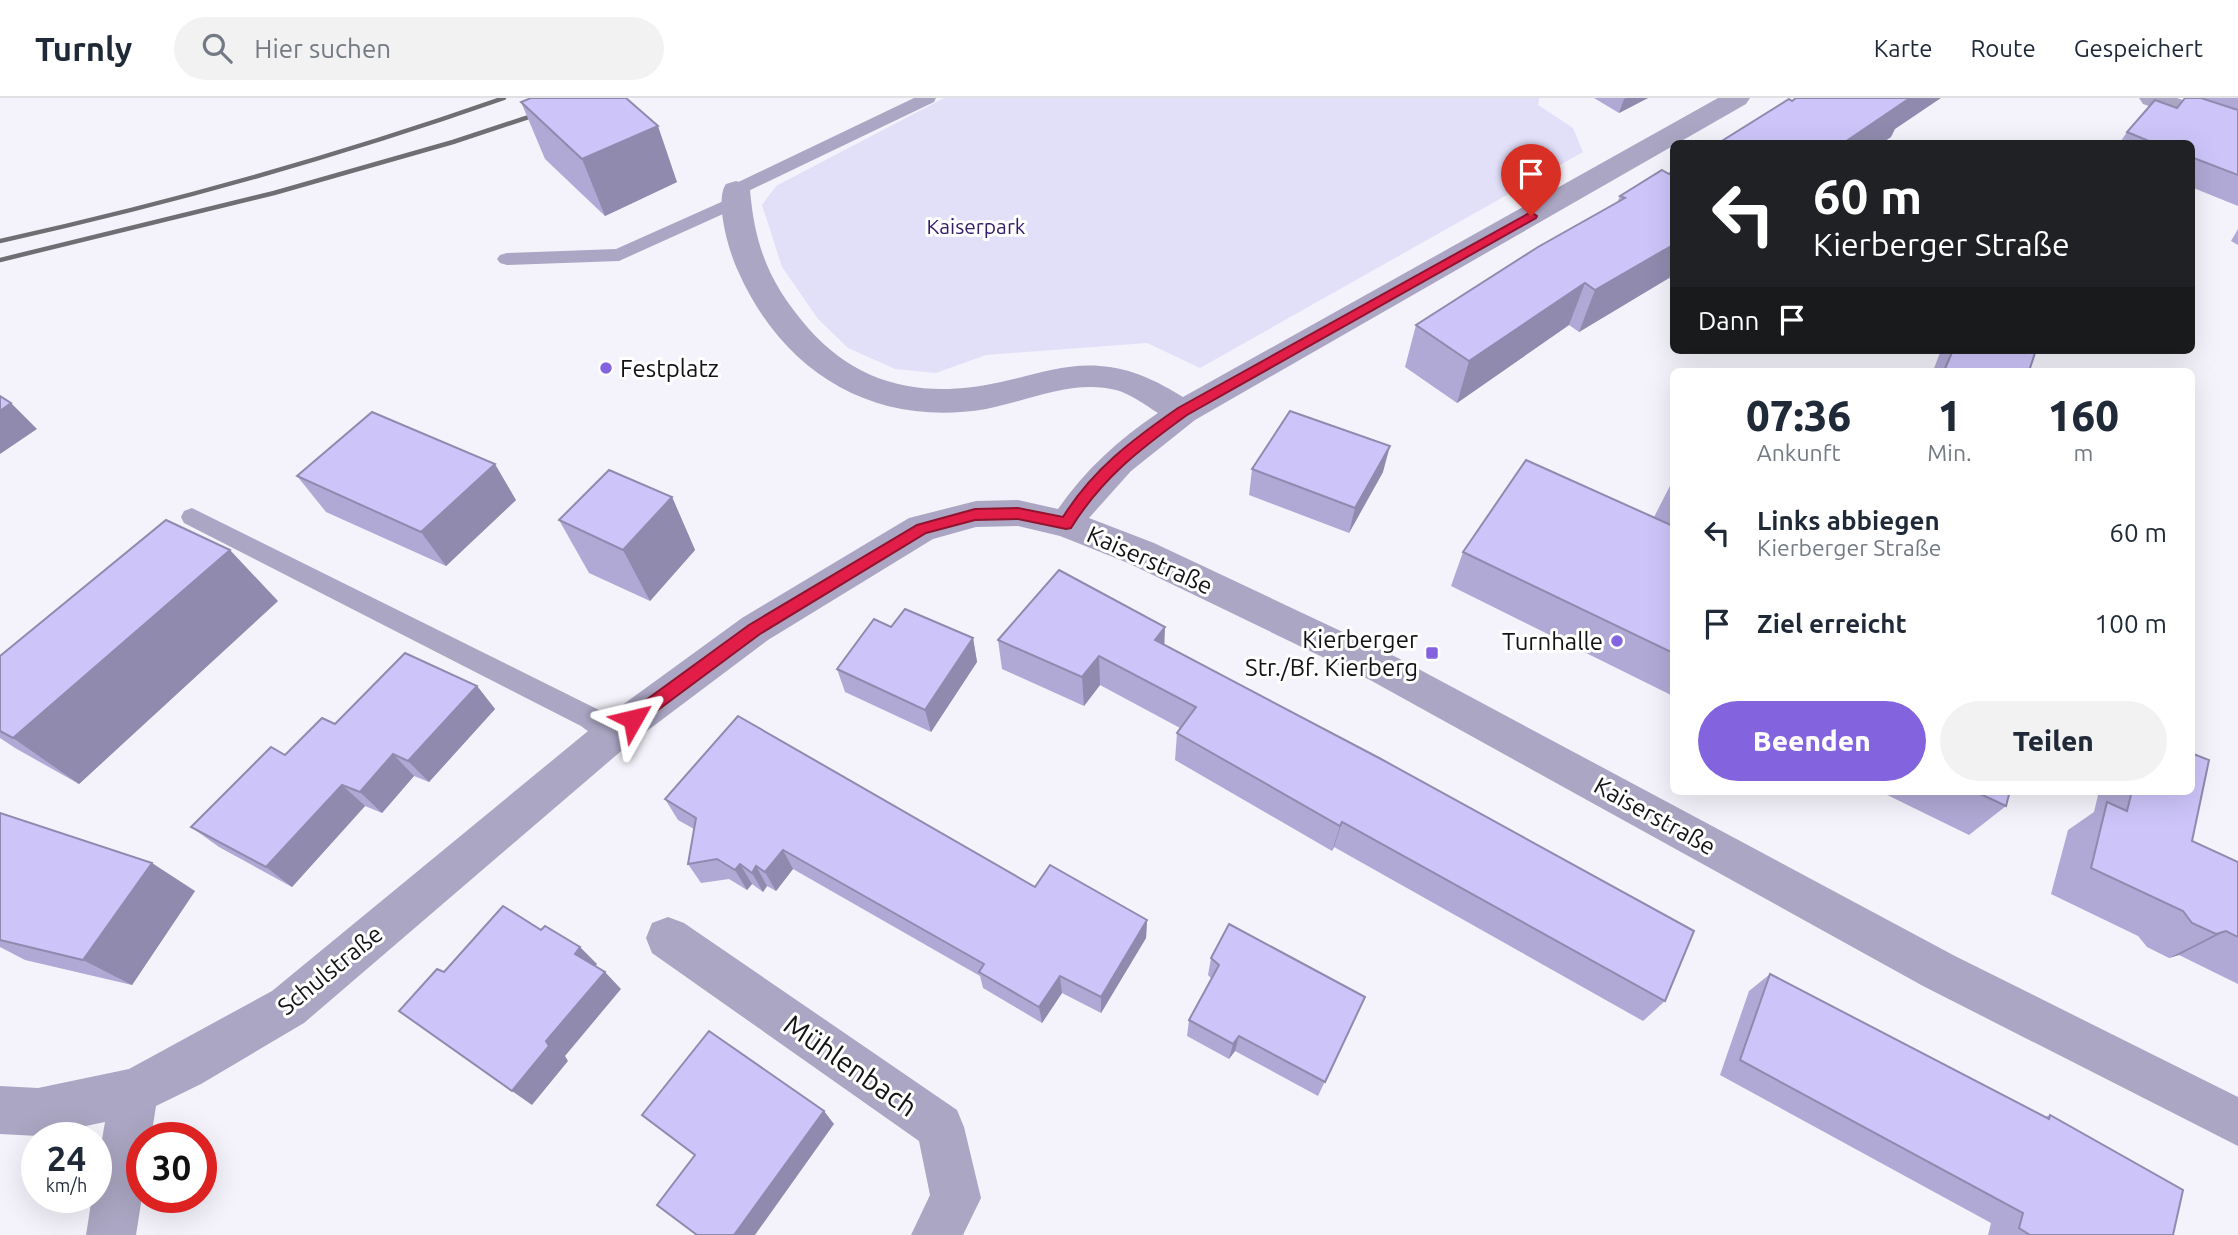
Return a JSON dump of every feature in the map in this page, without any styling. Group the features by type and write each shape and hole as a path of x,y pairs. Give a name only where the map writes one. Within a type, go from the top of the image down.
{"street":[{"path":"1066,524 1085,493 1117,462 1135,445 1183,412 1737,98"},
{"path":"2152,98 2238,130"},
{"path":"736,196 736,215 752,275 776,311 817,358 842,375 874,389 917,401 949,402 985,398 1068,377 1116,379 1142,389 1183,412"},
{"name":"Schulstraße","path":"0,1110 38,1112 134,1092 184,1067 288,1007 613,734 755,629 922,528 985,514 1018,513 1066,524"},
{"name":"Kaiserstraße","path":"1066,524 1141,553 1384,669 1939,971 2238,1122"},
{"name":"Mühlenbach","path":"668,937 940,1127 956,1198 936,1235"},
{"path":"111,1235 134,1092"}],"lane":[{"path":"507,259 619,255 928,98"},
{"path":"192,517 590,718 613,734"}],"green space":[{"name":"Kaiserpark","path":"944,98 1539,98 1538,105 1573,128 1583,152 1200,368 1147,343 986,355 936,373 895,369 848,348 818,319 782,267 762,205 776,186"}],"building":[{"path":"531,98 626,98 658,126 582,159 521,102"},
{"path":"1796,98 1910,98 1848,140 1723,140 1789,99 1792,101"},
{"path":"2185,98 2201,98 2238,110 2238,175 2195,159 2195,140 2146,140 2127,132 2155,100 2177,108"},
{"path":"1662,170 1670,173 1670,247 1595,290 1585,283 1469,361 1416,325 1538,247 1625,198 1620,196"},
{"path":"1951,354 2035,354 2030,368 1945,368"},
{"path":"0,396 11,403 0,411"},
{"path":"1290,411 1390,446 1355,508 1252,469"},
{"path":"372,412 495,464 421,532 297,476"},
{"name":"Turnhalle","path":"1526,460 1670,525 1670,652 1463,552"},
{"path":"609,470 672,497 623,550 559,520"},
{"path":"166,520 230,550 13,738 0,731 0,656"},
{"path":"1059,570 1165,627 1155,640 1381,759 1694,931 1665,1001 1342,822 1340,826 1177,733 1196,707 1099,656 1082,677 998,640"},
{"path":"905,609 973,638 925,710 837,669 874,619 891,627"},
{"path":"405,653 477,686 408,761 393,754 360,792 342,785 266,867 191,827 271,747 285,755 322,718 335,724"},
{"path":"738,716 1035,887 1050,865 1147,920 1101,997 1060,976 1039,1007 979,972 984,964 783,850 765,872 756,866 752,873 740,864 735,870 717,859 688,864 696,818 665,799"},
{"path":"2195,755 2209,760 2192,841 2238,862 2238,937 2226,931 2216,934 2192,923 2183,911 2091,868 2107,802 2127,811 2131,795 2195,795"},
{"path":"1983,795 2009,795 2006,806"},
{"path":"0,813 152,863 83,960 0,940"},
{"path":"503,906 541,930 545,926 580,947 575,954 605,972 546,1041 549,1046 512,1091 399,1011 437,969 444,972"},
{"path":"1229,924 1365,997 1325,1082 1239,1036 1233,1044 1189,1020 1219,965 1211,958"},
{"path":"1770,974 2049,1119 2050,1115 2183,1190 2173,1235 2030,1235 2019,1228 2023,1213 1740,1060"},
{"path":"709,1031 824,1111 734,1235 697,1235 657,1205 695,1155 642,1115"}],"railway":[{"path":"0,241 128,211 254,177 504,98"},
{"path":"0,260 274,193 453,142 586,98"}],"place":[{"name":"Festplatz","path":"606,368"},
{"name":"Turnhalle","path":"1617,641"},
{"name":"Kierberger Str./Bf. Kierberg","path":"1432,653"}],"route":[{"path":"633,719 755,629 922,528 975,514 1018,513 1066,524 1085,493 1117,462 1135,445 1183,412 1531,216"}]}
